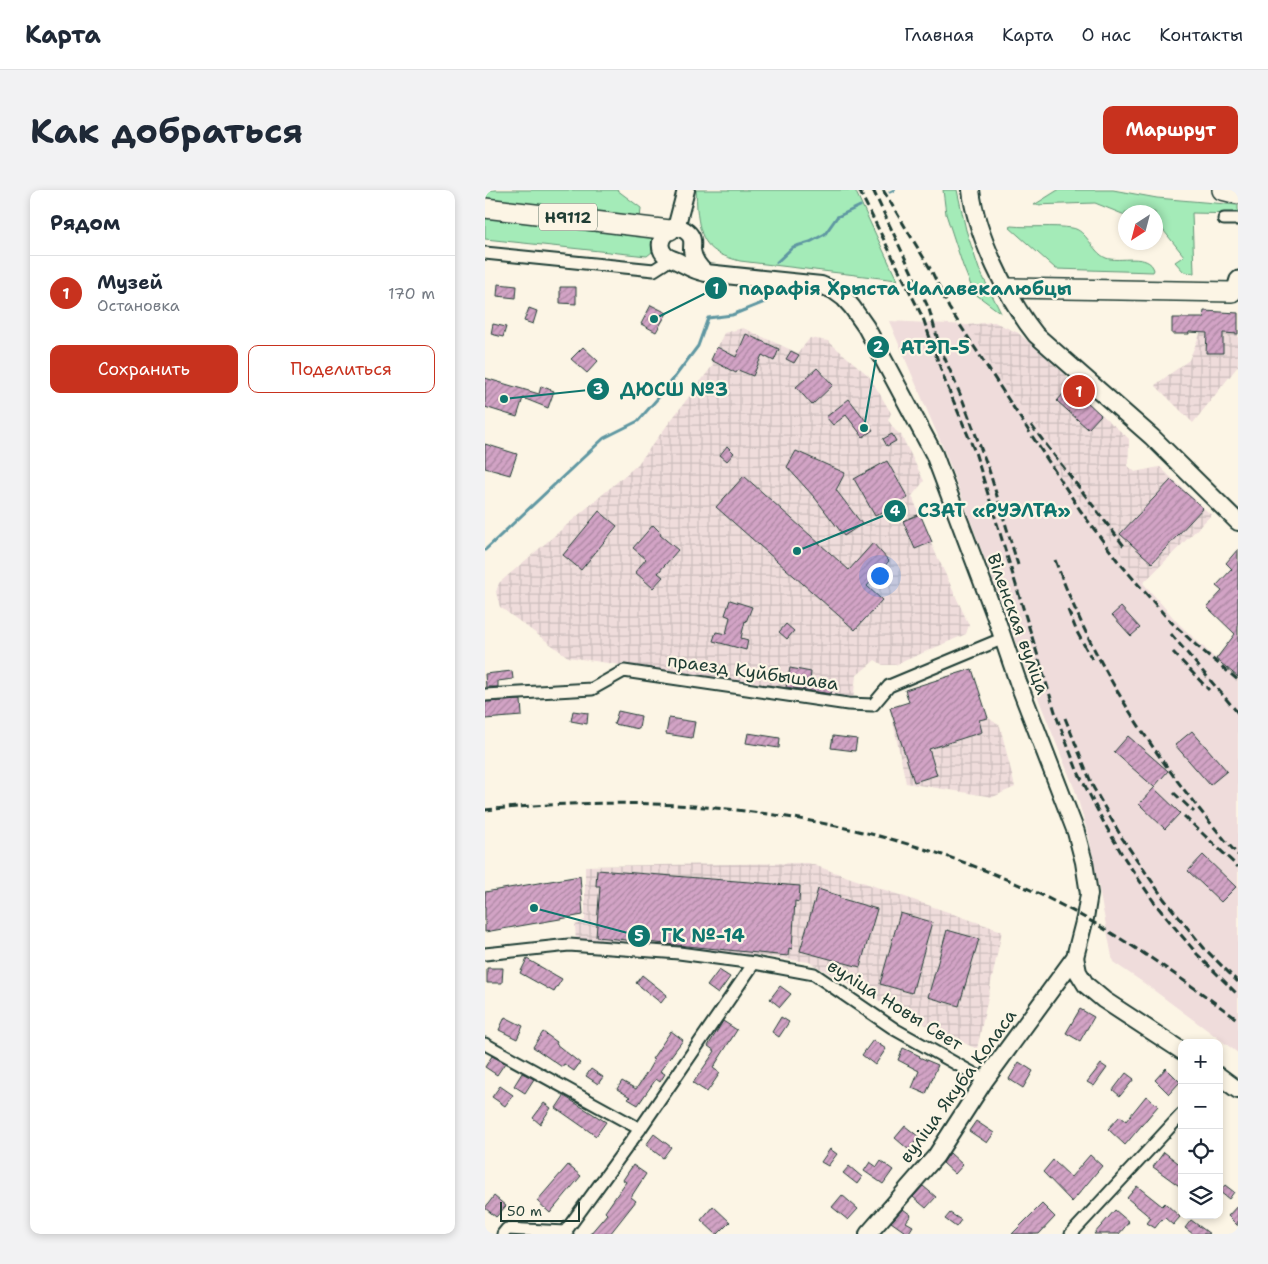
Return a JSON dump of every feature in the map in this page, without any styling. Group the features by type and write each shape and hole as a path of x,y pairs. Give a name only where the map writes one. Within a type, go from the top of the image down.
{"main road":[{"path":"686,190 661,248 672,259 700,272"},
{"path":"971,190 978,223 991,256 1006,288 1027,324 1036,335 1152,437 1238,522"},
{"path":"1222,190 1238,194"},
{"name":"Н9112","path":"485,208 670,228"},
{"path":"670,228 689,234 692,238 692,250 700,272"},
{"path":"672,259 684,259 692,250"},
{"name":"Віленская вуліца","path":"700,272 821,285 833,290 852,307 866,327 934,454 1004,638 1018,682 1076,832 1085,862 1089,894 1075,957"},
{"path":"1006,288 1236,287"},
{"path":"1075,957 1078,972 1086,985 1104,1000 1178,1048"},
{"name":"вуліца Якуба Коласа","path":"868,1234 936,1156 985,1080 1075,957"},
{"path":"1223,1079 1238,1090"}],"street":[{"path":"1224,219 1238,220"},
{"path":"485,253 654,270 672,259"},
{"name":"праезд Куйбышава","path":"485,695 591,689 624,671 848,704 873,705 889,686 1004,638"},
{"name":"вуліца Новы Свет","path":"485,954 569,945 679,953 754,963 814,974 895,1030 985,1080"},
{"path":"503,1234 507,1229 566,1233 754,963"},
{"path":"485,1044 640,1129"},
{"path":"1071,1234 1178,1118"}],"shaded area":[{"path":"1204,311 1238,313 1238,366 1193,423 1155,385 1189,360 1203,327"},
{"path":"889,321 969,325 994,322 1018,333 1066,375 1070,386 1129,439 1128,466 1135,472 1160,467 1211,515 1143,583 1178,623 1238,677 1238,1053 1223,1042 1223,1039 1219,1039 1113,962 1089,837 1075,790 1010,628 947,457"},
{"path":"994,322 1018,333 1066,375 1070,386 1129,439 1128,466 1135,472 1160,467 1171,480 1211,515 1143,583 1052,464 1062,457 996,375 969,325"},
{"path":"743,328 798,353 810,338 828,341 869,376 891,413 888,420 901,435 924,481 912,496 931,543 969,625 966,634 895,665 883,665 875,660 856,676 853,700 568,657 500,607 496,592 499,583 637,465 713,365 711,360 724,333"},
{"path":"972,669 987,717 1000,726 1015,787 993,797 906,783 890,708 909,702 905,690"},
{"path":"808,863 1002,931 977,1049 903,1014 809,962 763,956 576,943 575,925 585,920 585,866"}],"green space":[{"path":"485,190 617,190 641,208 640,220 485,202"},
{"path":"696,190 855,190 897,280 740,261 720,254 708,244 700,230"},
{"path":"943,190 957,190 966,230 979,269 1001,313 974,293 946,214"},
{"path":"1058,190 1113,190 1157,198 1238,205 1238,214 1192,213 1194,273 1184,272 1175,262 1184,256 1163,230 1163,205 1118,205 1118,212 1095,203 1034,205"},
{"path":"485,213 651,233 653,240 652,252 647,256 485,239"},
{"path":"1009,227 1072,228 1082,233 1097,251 1106,258 1146,261 1154,270 1153,272 1056,269"}],"building":[{"path":"498,284 517,286 516,298 497,296"},
{"path":"560,287 576,287 576,304 560,303"},
{"path":"651,305 667,313 656,332 641,324"},
{"path":"529,308 537,311 533,324 524,321"},
{"path":"1204,311 1238,313 1238,334 1223,333 1223,353 1206,353 1207,333 1189,332 1189,334 1172,334 1172,318 1203,318"},
{"path":"493,324 506,327 503,337 491,334"},
{"path":"746,334 779,349 774,361 762,355 753,376 738,370 736,373 711,360 717,347 736,357"},
{"path":"583,347 598,361 587,373 571,359"},
{"path":"791,351 799,355 794,363 786,359"},
{"path":"817,368 833,385 812,405 796,387"},
{"path":"485,378 539,394 541,386 554,391 548,408 523,398 517,417 485,407"},
{"path":"1070,386 1101,415 1088,429 1057,401"},
{"path":"849,399 873,430 863,437 846,415 833,425 826,417"},
{"path":"892,434 896,441 887,446 883,439"},
{"path":"485,444 517,454 510,475 485,468"},
{"path":"727,446 734,453 727,461 720,455"},
{"path":"796,451 845,473 836,490 862,524 844,536 815,498 787,467"},
{"path":"887,461 908,498 875,516 854,479"},
{"path":"744,476 849,570 873,543 889,561 867,586 882,600 855,630 716,507"},
{"path":"1171,480 1203,508 1152,563 1120,534"},
{"path":"599,511 617,526 581,570 563,555"},
{"path":"920,514 932,542 915,549 903,521"},
{"path":"653,525 661,533 660,535 678,550 658,573 663,577 653,588 635,572 646,559 633,548"},
{"path":"1238,549 1238,677 1216,659 1235,634 1207,607 1222,591 1216,586 1232,569 1226,563"},
{"path":"730,600 752,607 745,621 741,638 748,640 746,650 713,641 716,632 726,634 730,617 725,615"},
{"path":"1121,607 1140,628 1131,636 1112,615"},
{"path":"786,624 794,631 787,639 779,632"},
{"path":"790,668 811,672 810,681 833,685 831,694 786,687"},
{"path":"972,669 988,718 979,720 982,732 929,749 937,775 914,782 890,708 909,702 905,690"},
{"path":"512,671 513,679 498,681 498,687 486,687 485,674"},
{"path":"521,700 522,716 485,719 485,702"},
{"path":"573,711 588,713 587,724 571,721"},
{"path":"618,711 641,716 639,729 614,724"},
{"path":"669,718 695,722 692,738 666,734"},
{"path":"1192,731 1227,771 1210,785 1175,745"},
{"path":"748,733 780,738 779,748 746,743"},
{"path":"833,736 857,739 855,751 831,748"},
{"path":"1128,736 1168,771 1154,787 1114,752"},
{"path":"1154,788 1180,813 1165,829 1139,804"},
{"path":"1203,855 1236,887 1221,902 1188,871"},
{"path":"597,870 800,886 799,902 795,901 792,949 789,948 788,956 596,937 600,886 596,886"},
{"path":"580,876 583,915 485,932 485,892"},
{"path":"818,889 840,896 839,898 877,909 860,967 800,951"},
{"path":"900,913 932,922 912,993 880,984"},
{"path":"947,930 979,939 959,1006 928,997"},
{"path":"527,959 562,979 554,992 520,973"},
{"path":"487,968 503,968 502,983 487,983"},
{"path":"719,970 730,977 718,994 707,986"},
{"path":"642,975 667,995 661,1003 636,983"},
{"path":"780,986 791,994 780,1007 770,999"},
{"path":"1080,1009 1094,1017 1080,1041 1066,1033"},
{"path":"505,1017 523,1026 517,1039 499,1030"},
{"path":"781,1017 789,1022 779,1037 772,1032"},
{"path":"723,1021 737,1030 713,1068 720,1073 707,1092 693,1083 715,1051 708,1046"},
{"path":"671,1031 683,1040 660,1071 665,1074 660,1082 656,1079 638,1105 628,1099 630,1097 617,1089 622,1081 636,1089 654,1060 652,1059"},
{"path":"543,1032 580,1063 574,1071 564,1064 562,1067 533,1047"},
{"path":"873,1040 886,1049 875,1065 862,1055"},
{"path":"903,1048 938,1065 926,1094 912,1088 919,1071 898,1060"},
{"path":"492,1056 505,1063 497,1075 485,1067"},
{"path":"1019,1062 1033,1071 1023,1088 1009,1079"},
{"path":"1101,1064 1107,1068 1094,1086 1087,1082"},
{"path":"1166,1068 1178,1080 1178,1084 1169,1094 1155,1080"},
{"path":"591,1069 603,1077 598,1084 586,1076"},
{"path":"522,1073 534,1079 525,1093 514,1086"},
{"path":"1126,1073 1134,1079 1120,1096 1113,1090"},
{"path":"500,1086 513,1095 505,1106 492,1097"},
{"path":"564,1096 606,1122 596,1136 556,1108"},
{"path":"1146,1096 1158,1106 1125,1145 1108,1129 1120,1116 1126,1121"},
{"path":"544,1103 551,1108 540,1124 533,1118"},
{"path":"976,1121 994,1133 987,1143 969,1131"},
{"path":"905,1126 919,1137 909,1150 895,1138"},
{"path":"654,1134 671,1147 663,1158 646,1145"},
{"path":"830,1149 837,1154 828,1166 821,1162"},
{"path":"1164,1152 1178,1163 1178,1185 1153,1167"},
{"path":"950,1153 963,1165 955,1174 943,1163"},
{"path":"1090,1155 1102,1166 1072,1202 1043,1172 1053,1160 1071,1177"},
{"path":"881,1161 893,1170 883,1184 864,1171 870,1162 877,1167"},
{"path":"568,1165 581,1176 550,1213 537,1201"},
{"path":"633,1165 646,1174 631,1197 636,1201 610,1234 590,1234 607,1214 605,1212 626,1182 623,1180"},
{"path":"849,1166 862,1177 857,1184 843,1173"},
{"path":"1225,1185 1234,1192 1229,1199 1223,1194"},
{"path":"923,1186 936,1197 926,1208 913,1197"},
{"path":"1137,1186 1162,1206 1165,1203 1178,1215 1178,1219 1173,1225 1165,1218 1162,1219 1155,1228 1147,1223 1151,1218 1127,1198"},
{"path":"842,1195 858,1209 848,1220 832,1207"},
{"path":"494,1196 506,1206 496,1217 485,1208"},
{"path":"1042,1204 1055,1217 1039,1234 1012,1234"},
{"path":"1238,1205 1238,1226 1228,1216"},
{"path":"713,1206 730,1222 718,1234 701,1220"},
{"path":"903,1209 911,1215 906,1222 913,1226 908,1234 891,1222"},
{"path":"1115,1210 1129,1222 1119,1234 1094,1234"},
{"path":"950,1213 961,1220 956,1227 945,1219"},
{"path":"1191,1220 1210,1234 1193,1234 1185,1228"}],"waterway":[{"path":"890,192 894,190"},
{"path":"777,262 793,247 810,242 825,234 837,217 860,206"},
{"path":"485,550 604,438 638,421 665,390 698,346 708,318 732,315 767,301 774,290"}],"railway":[{"path":"859,190 923,318 945,381 975,452 1057,718 1077,770 1123,856 1156,905 1197,954 1238,995"},
{"path":"873,190 929,309 940,347 989,470 1018,565"},
{"path":"883,190 931,270 949,308 1080,510 1117,560 1169,620 1238,680"},
{"path":"1031,425 1124,546"},
{"path":"1055,560 1092,646 1128,709 1169,770 1214,828 1238,855"},
{"path":"1068,610 1077,632 1092,659"},
{"path":"1171,634 1238,713"},
{"path":"1173,652 1209,690"},
{"path":"1065,718 1093,787 1122,838 1164,899 1204,948 1238,982"},
{"path":"1174,793 1194,812"},
{"path":"485,810 553,805 622,803 690,806 759,813 826,824 893,840 958,860 1051,900 1134,947 1187,982 1238,1020"},
{"path":"1184,816 1238,867"}],"place":[{"name":"парафія Хрыста Чалавекалюбцы","path":"654,319"},
{"name":"Музей","path":"1079,391"},
{"name":"ДЮСШ №3","path":"504,399"},
{"name":"АТЭП-5","path":"864,428"},
{"name":"СЗАТ «РУЭЛТА»","path":"797,551"},
{"name":"ГК №-14","path":"534,908"}]}
